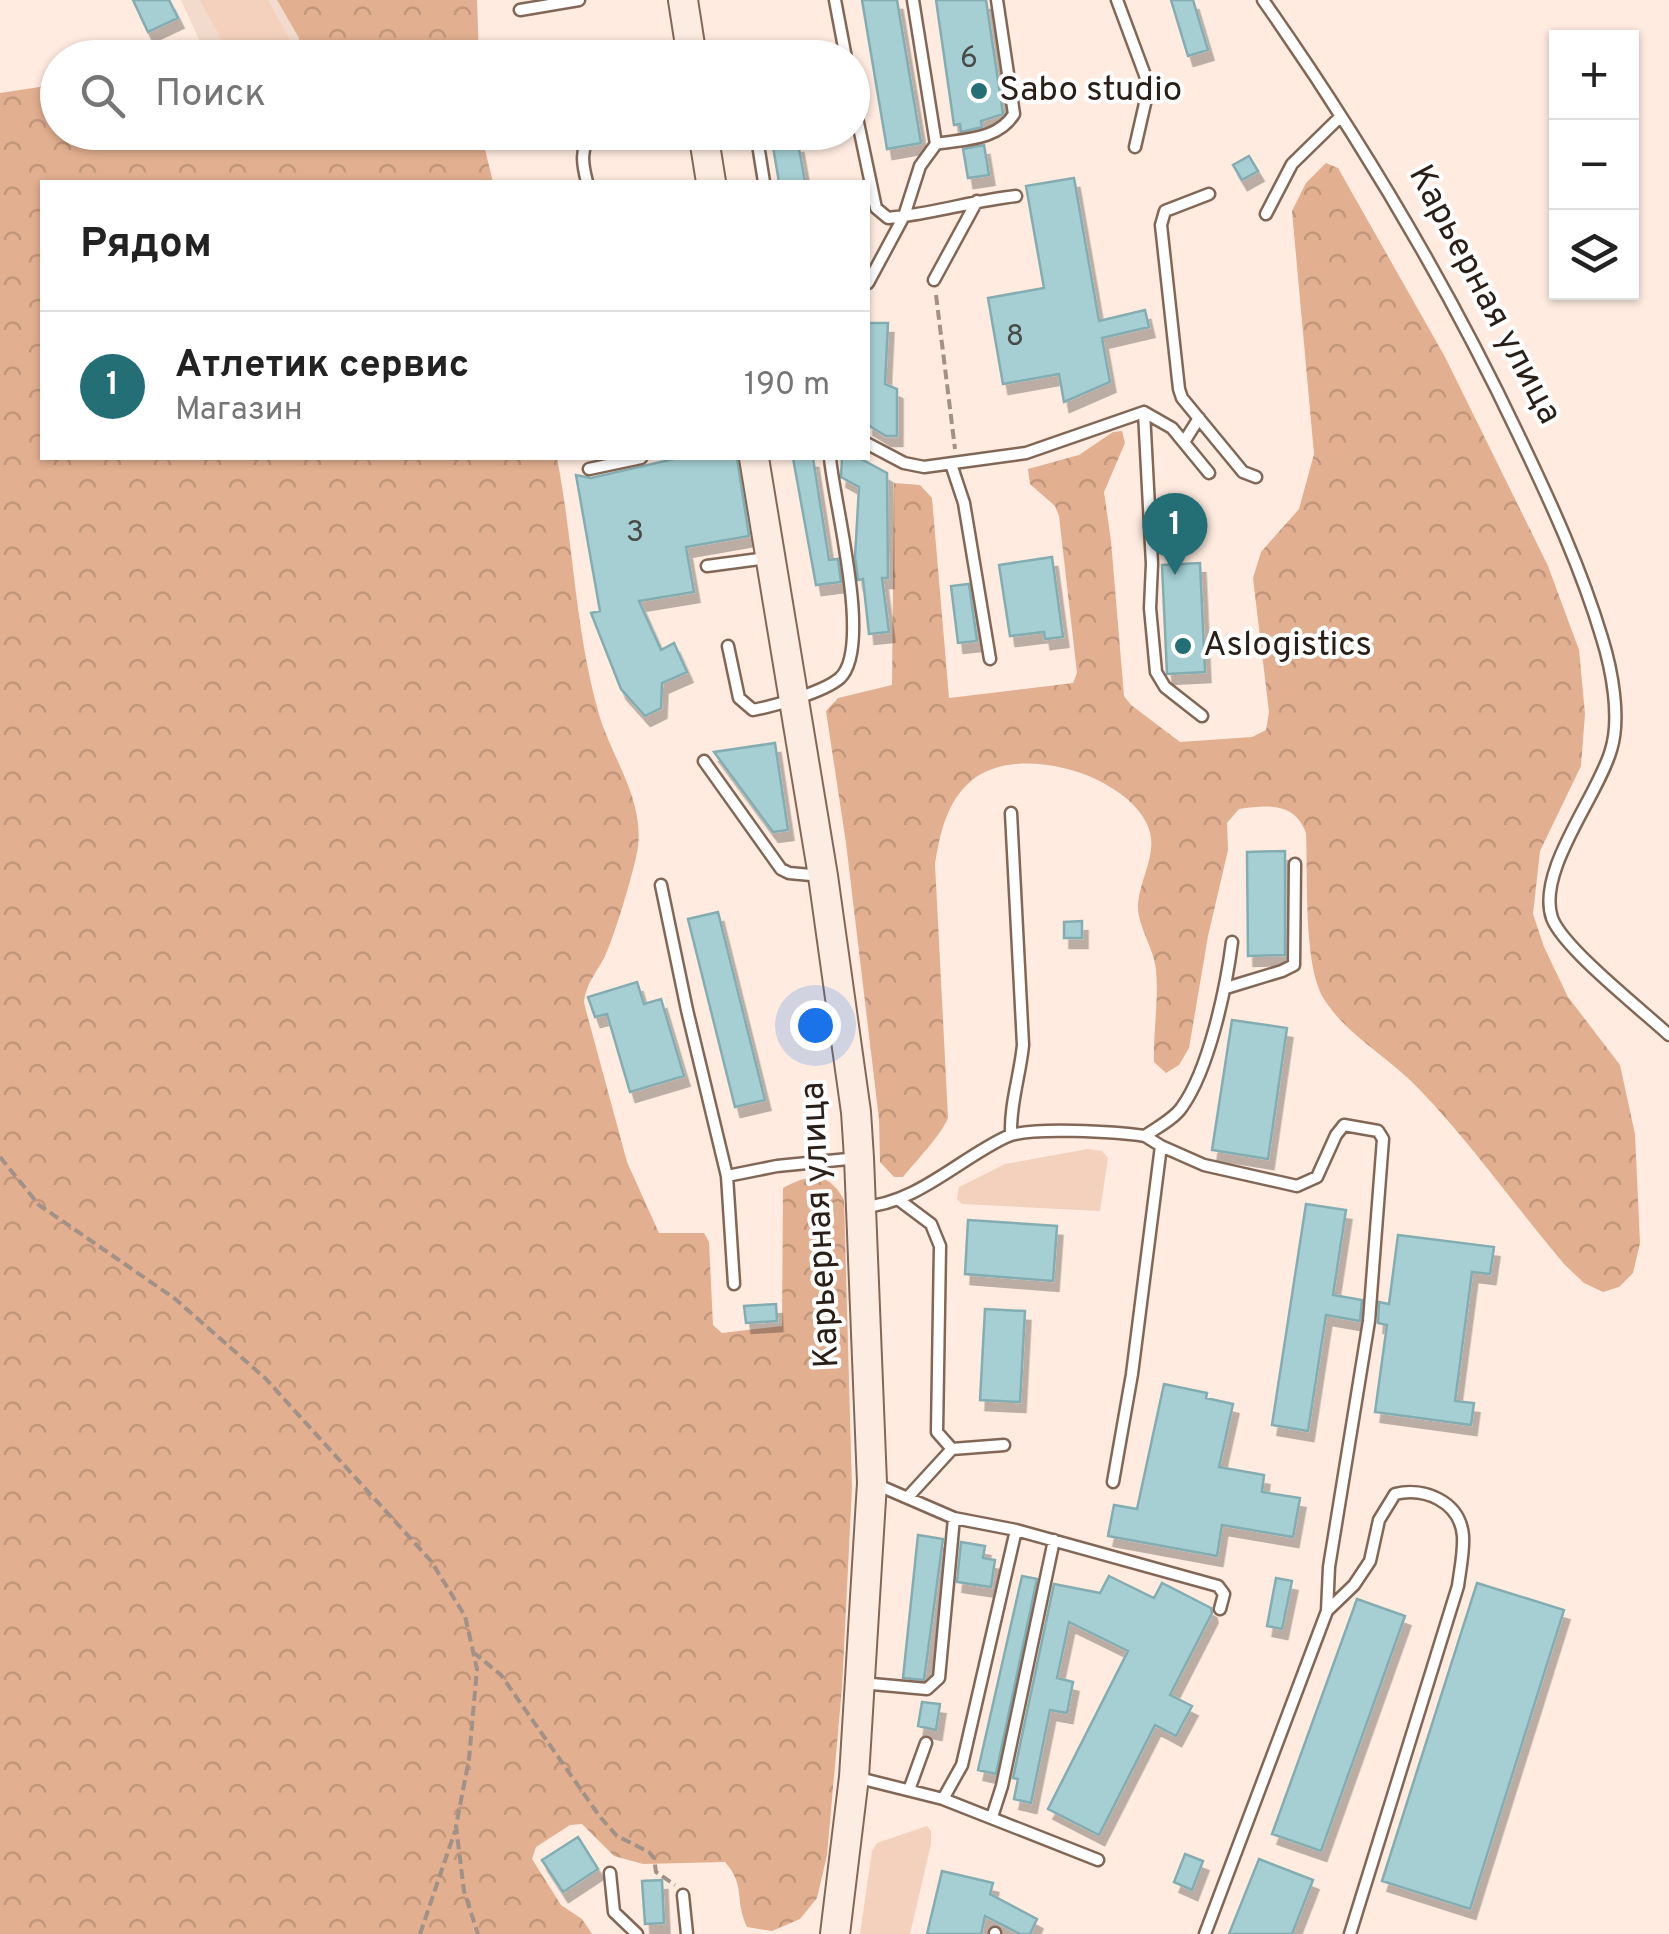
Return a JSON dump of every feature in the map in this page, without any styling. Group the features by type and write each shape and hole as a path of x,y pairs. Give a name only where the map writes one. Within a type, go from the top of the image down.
{"street":[{"path":"683,0 689,40"},
{"path":"707,150 711,180"},
{"name":"Карьерная улица","path":"754,460 822,876 856,1112 859,1158 872,1483 854,1777 835,1934"}],"lane":[{"path":"520,10 580,0"},
{"path":"835,0 843,40"},
{"path":"913,0 936,144"},
{"path":"870,279 904,216 920,166 936,144 992,134 1006,128 1014,114 997,0"},
{"path":"1117,0 1149,86 1135,147"},
{"name":"Карьерная улица","path":"1263,0 1409,226 1489,373 1574,554 1604,643 1614,708 1613,747 1597,788 1564,844 1553,882 1551,916 1569,945 1669,1035"},
{"path":"1266,214 1292,164 1340,118"},
{"path":"584,150 587,180"},
{"path":"759,150 764,180"},
{"path":"864,150 876,208 888,218 1016,196"},
{"path":"1209,194 1165,211 1161,225 1179,388 1243,472 1256,477"},
{"path":"934,280 977,200"},
{"path":"870,445 904,464 924,467 1054,446 1144,412"},
{"path":"1144,412 1172,428 1209,473"},
{"path":"1144,412 1156,672 1165,688 1202,716"},
{"path":"1184,442 1199,418"},
{"path":"589,469 632,460"},
{"path":"728,646 738,698 752,710 794,700 838,680 851,662 850,580 830,460"},
{"path":"954,463 990,659"},
{"path":"708,566 768,558"},
{"path":"704,761 781,869 822,876"},
{"path":"1010,1134 1010,1104 1020,1078 1022,1045 1011,813"},
{"path":"1226,988 1294,965 1295,864"},
{"path":"660,884 727,1176 734,1284"},
{"path":"1145,1136 1181,1110 1205,1056 1226,988 1232,942"},
{"path":"861,1207 899,1200 1010,1134 1112,1130 1145,1136 1204,1165 1297,1186 1317,1177 1344,1125 1378,1131 1383,1140 1368,1321 1330,1566 1327,1611 1205,1934"},
{"path":"1113,1482 1132,1374 1162,1146"},
{"path":"727,1176 777,1166 859,1158"},
{"path":"899,1200 931,1224 940,1246 937,1432 952,1449"},
{"path":"908,1497 952,1449 1004,1445"},
{"path":"872,1483 954,1518 1016,1530 1218,1586 1224,1594 1220,1609"},
{"path":"1327,1611 1354,1585 1370,1561 1379,1520 1395,1494 1415,1490 1435,1495 1450,1509 1463,1532 1458,1586 1350,1934"},
{"path":"860,1683 927,1689 938,1678 954,1518"},
{"path":"943,1799 962,1765 1016,1530"},
{"path":"992,1817 1054,1540"},
{"path":"909,1790 926,1743"},
{"path":"854,1777 943,1799 1098,1860"},
{"path":"610,1873 614,1912 637,1934"},
{"path":"683,1895 687,1934"}],"path":[{"path":"934,280 954,463"},
{"path":"0,1157 40,1205 174,1298 266,1378 432,1561 465,1616 476,1669 469,1759 456,1826 420,1934"},
{"path":"473,1652 502,1676 600,1818 618,1836 649,1852 656,1872 683,1895"},
{"path":"456,1826 464,1891 478,1934"}],"shaded area":[{"path":"181,0 377,0 392,40 199,40"},
{"path":"200,0 268,0 290,40 222,40"},
{"path":"1088,1149 1102,1151 1108,1158 1100,1211 962,1204 957,1199 959,1187 1005,1164"},
{"path":"927,1826 931,1844 910,1934 860,1934 872,1851 877,1843"}],"green space":[{"path":"277,0 477,0 478,40 299,38"},
{"path":"40,87 40,150 485,150 493,180 40,180 40,460 557,460 590,676 602,724 631,792 638,828 638,846 624,901 584,1003 627,1162 659,1233 704,1233 709,1242 713,1325 722,1333 782,1326 783,1188 802,1179 818,1178 832,1184 844,1200 852,1488 842,1688 827,1855 817,1898 800,1919 772,1931 747,1927 738,1886 725,1862 643,1864 614,1856 582,1824 570,1825 536,1847 532,1859 561,1905 582,1919 592,1934 0,1934 0,93"},
{"path":"1326,163 1338,168 1445,357 1548,566 1579,650 1585,714 1581,766 1540,851 1533,914 1568,997 1620,1065 1635,1134 1640,1243 1633,1273 1619,1287 1603,1292 1584,1283 1564,1264 1437,1109 1407,1077 1344,1024 1324,999 1317,984 1310,943 1306,833 1288,811 1270,807 1239,809 1227,823 1228,850 1208,936 1189,1048 1179,1065 1166,1073 1154,1062 1156,970 1138,904 1151,853 1150,832 1133,804 1114,789 1065,768 1012,764 989,770 962,790 950,809 935,864 948,1118 903,1177 894,1177 880,1162 879,1119 846,843 826,711 838,698 892,685 894,483 920,485 932,498 949,698 1073,683 1077,673 1059,516 1055,506 1030,484 1028,469 1079,455 1113,432 1122,431 1125,443 1104,492 1124,696 1180,742 1252,737 1266,730 1269,712 1253,578 1261,552 1299,509 1314,454 1292,211 1306,183"}],"building":[{"path":"133,0 169,0 178,18 148,32"},
{"path":"862,0 897,0 921,143 887,149"},
{"path":"936,0 986,0 1003,114 981,121 982,127 961,132 960,124 954,125"},
{"path":"1171,0 1193,0 1208,50 1188,56"},
{"path":"984,145 989,175 968,178 963,149"},
{"path":"774,150 799,150 805,180 779,180"},
{"path":"1249,156 1258,171 1242,180 1233,165"},
{"path":"1074,178 1099,321 1145,310 1149,327 1102,338 1110,382 1064,402 1059,374 1003,384 988,298 1044,288 1026,186"},
{"path":"870,323 888,323 885,384 897,389 897,436 886,436 870,426"},
{"path":"669,460 737,460 749,536 686,547 694,592 639,601 661,650 674,643 687,672 662,683 661,708 645,716 621,689 591,613 600,611 576,475 591,478"},
{"path":"793,460 813,460 829,560 838,559 841,582 816,585"},
{"path":"842,460 863,460 887,473 888,578 882,578 889,632 869,634 863,579 858,580 855,557 859,487 841,477"},
{"path":"1052,557 1063,637 1045,639 1044,632 1010,636 999,565"},
{"path":"1200,563 1205,672 1167,674 1162,565"},
{"path":"969,584 977,641 958,643 951,586"},
{"path":"775,743 788,830 773,832 714,752"},
{"path":"1285,851 1285,955 1248,956 1247,852"},
{"path":"718,912 765,1100 735,1107 688,919"},
{"path":"1082,921 1082,938 1064,938 1064,922"},
{"path":"637,982 644,1004 661,999 684,1076 630,1092 607,1014 595,1017 588,997"},
{"path":"1232,1020 1287,1028 1268,1159 1212,1150"},
{"path":"1306,1204 1346,1210 1333,1295 1362,1300 1360,1321 1326,1315 1308,1431 1272,1425"},
{"path":"968,1220 1057,1226 1053,1281 965,1274"},
{"path":"1398,1235 1494,1247 1490,1274 1472,1272 1455,1401 1474,1403 1471,1425 1375,1412 1387,1325 1378,1323 1379,1302 1389,1304"},
{"path":"776,1304 777,1321 746,1323 744,1306"},
{"path":"985,1309 1025,1311 1020,1402 980,1400"},
{"path":"1164,1384 1207,1393 1206,1398 1233,1404 1219,1467 1264,1475 1262,1492 1300,1498 1293,1537 1222,1525 1217,1556 1108,1536 1114,1505 1137,1509"},
{"path":"918,1535 943,1539 924,1680 903,1678"},
{"path":"961,1542 985,1546 983,1558 995,1560 991,1587 957,1582"},
{"path":"1022,1576 1037,1579 996,1774 978,1770"},
{"path":"1109,1576 1154,1598 1162,1583 1211,1608 1212,1613 1170,1695 1192,1706 1176,1736 1155,1725 1099,1835 1048,1809 1128,1651 1069,1622 1057,1678 1073,1682 1067,1713 1050,1710 1031,1803 1014,1799 1018,1779 1013,1778 1054,1584 1100,1593"},
{"path":"1276,1578 1292,1581 1282,1629 1267,1626"},
{"path":"1477,1583 1564,1610 1470,1909 1382,1881"},
{"path":"1357,1599 1405,1616 1321,1851 1272,1834"},
{"path":"922,1702 940,1704 936,1730 918,1726"},
{"path":"578,1837 598,1869 563,1892 542,1860"},
{"path":"1185,1854 1203,1861 1192,1890 1174,1882"},
{"path":"1259,1859 1313,1880 1292,1934 1229,1934"},
{"path":"942,1871 993,1883 990,1894 1037,1919 1030,1934 1020,1934 985,1916 981,1934 927,1934"},
{"path":"662,1880 664,1923 645,1924 642,1881"}],"place":[{"name":"Sabo studio","path":"979,91"},
{"name":"Атлетик сервис","path":"1175,575"},
{"name":"Aslogistics","path":"1183,646"}]}
